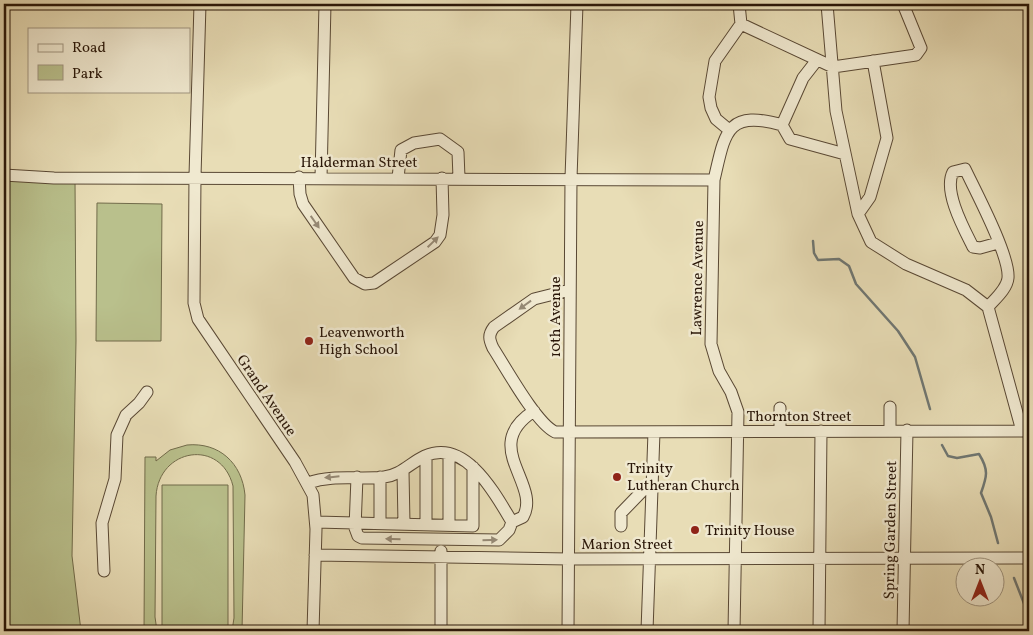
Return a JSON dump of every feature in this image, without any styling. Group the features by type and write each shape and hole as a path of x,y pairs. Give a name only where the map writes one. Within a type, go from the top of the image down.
{"street":[{"name":"Grand Avenue","path":"200,4 195,176 194,303 198,319 308,483 313,495 316,522 313,631"},
{"path":"321,178 325,4"},
{"name":"10th Avenue","path":"568,631 570,559 571,178 577,4"},
{"path":"739,4 740,24 715,61 711,77 711,108 716,119 728,129 741,120 764,120 782,125 790,139 845,154"},
{"path":"827,4 836,111 858,214 871,242 906,264 966,290 988,307 1025,431"},
{"path":"740,24 833,67 916,55 921,48 903,4"},
{"path":"782,125 803,78 817,60"},
{"path":"858,214 870,197 887,138 873,61"},
{"name":"Lawrence Avenue","path":"728,129 714,180 711,344 719,371 731,392 738,412 734,631"},
{"path":"398,178 401,150 414,143 440,139 458,152 459,178"},
{"path":"988,307 1003,289 1008,279 1006,265 998,242 965,169 953,172 950,178 950,187 956,210 973,247 980,248 998,242"},
{"name":"Halderman Street","path":"5,175 54,178 195,176 714,180"},
{"path":"299,177 300,194 303,204 354,278 365,284 374,283 435,242 443,227 442,178"},
{"name":"Thornton Street","path":"570,290 534,299 494,327 489,340 546,428 555,432 1025,431"},
{"path":"104,571 102,523 115,479 117,435 126,415 147,392"},
{"path":"890,407 890,430"},
{"path":"780,408 780,431"},
{"path":"357,477 356,523 358,536 362,538 499,540 509,530 512,522 522,516 527,504 512,454 513,434 518,423 534,411"},
{"path":"849,418 849,431"},
{"name":"Spring Garden Street","path":"903,631 907,430"},
{"path":"818,631 821,431"},
{"path":"647,631 654,432"},
{"path":"308,483 335,476 380,477 403,471 426,456 449,454 462,457 473,467 496,495 512,522"},
{"path":"449,454 449,525"},
{"path":"426,456 426,524"},
{"path":"316,522 474,526 473,467"},
{"path":"403,471 404,524"},
{"path":"380,477 380,524"},
{"path":"620,526 620,513 652,481"},
{"path":"441,540 441,631"},
{"name":"Marion Street","path":"315,555 570,559 1029,558"}],"green space":[{"path":"4,175 75,178 76,341 72,556 81,631 4,631"},
{"path":"97,203 162,204 161,341 96,341"},
{"path":"187,445 199,445 219,451 234,464 243,484 245,495 242,631 232,631 234,618 233,486 226,471 216,461 204,455 191,455 179,459 168,467 160,480 156,496 155,617 157,631 144,631 145,457 156,457 156,461 170,450"},
{"path":"162,485 228,485 228,627 162,627"}],"waterway":[{"path":"813,241 814,253 818,260 839,259 849,266 856,284 898,331 915,357 930,409"},
{"path":"942,445 948,456 957,458 979,454 986,469 985,482 981,493 991,517 998,543"},
{"path":"1014,578 1025,606 1029,610"}],"place":[{"name":"Leavenworth High School","path":"309,341"},
{"name":"Trinity Lutheran Church","path":"617,477"},
{"name":"Trinity House","path":"695,530"}]}
